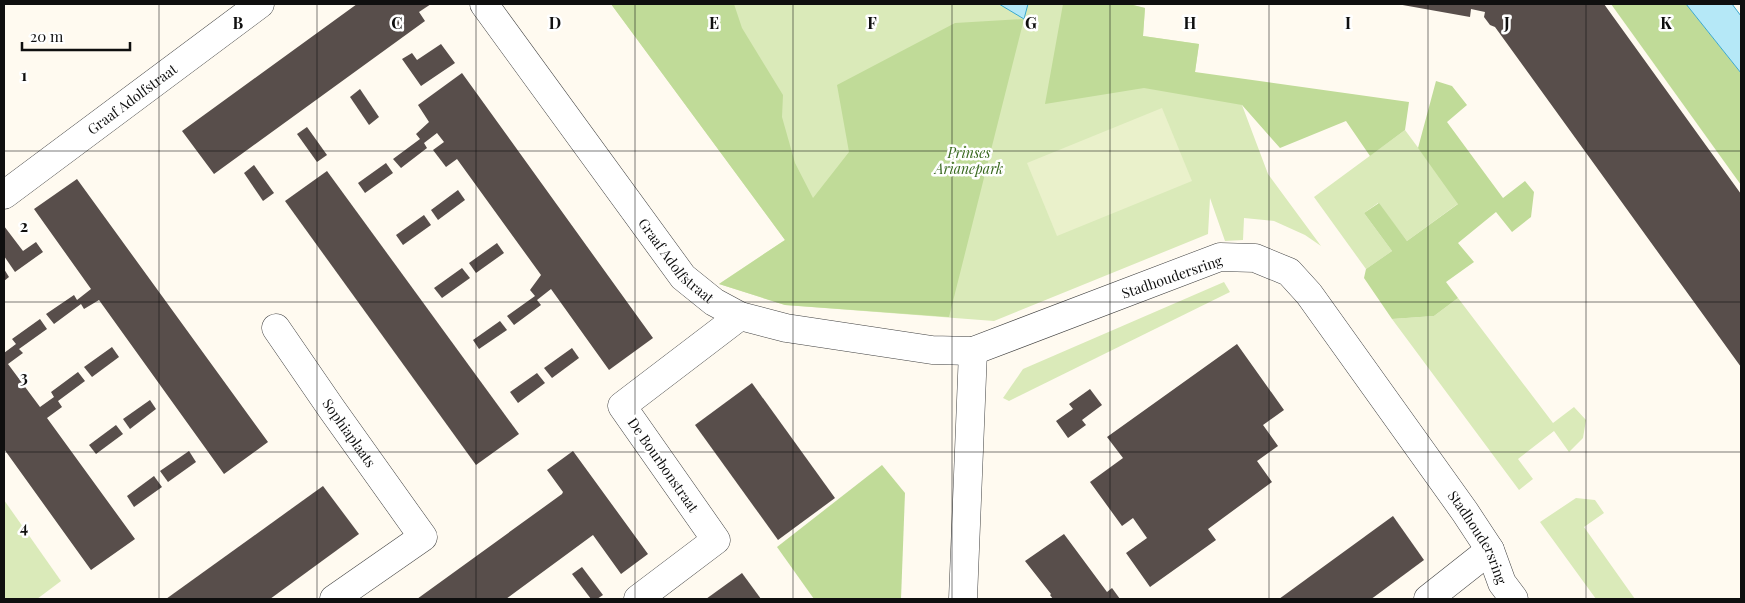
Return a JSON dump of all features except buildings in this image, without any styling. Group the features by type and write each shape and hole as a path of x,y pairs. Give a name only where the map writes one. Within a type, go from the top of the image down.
{"street":[{"name":"Graaf Adolfstraat","path":"4,195 260,4"},
{"name":"Graaf Adolfstraat","path":"484,4 683,277 714,302 740,316 786,328 932,350 973,351"},
{"name":"Stadhoudersring","path":"973,351 1220,257 1255,258 1289,272 1309,294 1409,432 1490,550 1502,583 1514,599"},
{"name":"De Bourbonstraat","path":"638,599 716,540 622,406 740,316"},
{"name":"Sophiaplaats","path":"276,328 330,408 422,537 348,595"},
{"path":"963,599 973,351"},
{"path":"1428,599 1490,550"}],"green space":[{"name":"Prinses Arianepark","path":"611,4 1129,4 1145,8 1143,36 1199,44 1195,72 1242,105 1268,174 1321,246 1305,235 1274,221 1244,218 1243,240 1225,241 1210,198 1208,234 994,321 785,305 719,284 785,240"},
{"path":"611,4 734,4 742,28 783,95 782,117 795,163 813,198 849,152 837,85 955,23 1024,19 949,317 785,305 719,284 785,240"},
{"path":"1063,4 1129,4 1145,8 1143,36 1199,44 1195,72 1409,102 1405,130 1370,156 1346,121 1280,148 1242,105 1144,88 1045,104"},
{"path":"1611,4 1686,4 1741,73 1741,185"},
{"path":"1436,81 1452,86 1467,105 1447,122 1503,198 1525,181 1534,192 1531,217 1512,232 1496,212 1458,243 1474,262 1446,282 1458,298 1434,316 1392,319 1364,278 1366,269 1392,251 1364,213 1379,203 1407,241 1458,204 1418,148"},
{"path":"1162,108 1192,181 1057,236 1027,163"},
{"path":"1405,130 1459,203 1407,241 1378,203 1364,213 1392,251 1366,269 1314,197"},
{"path":"1224,282 1230,292 1009,401 1003,398 1023,369"},
{"path":"1458,298 1553,423 1574,407 1586,420 1583,438 1569,452 1554,431 1518,459 1533,479 1519,490 1392,319 1434,316"},
{"path":"882,465 905,493 901,599 814,599 777,547"},
{"path":"1576,498 1595,500 1604,513 1584,527 1635,599 1596,599 1540,522"},
{"path":"4,500 61,581 37,599 4,599"}],"water":[{"path":"999,4 1028,4 1024,19"},
{"path":"1686,4 1732,4 1741,16 1741,73"}]}
